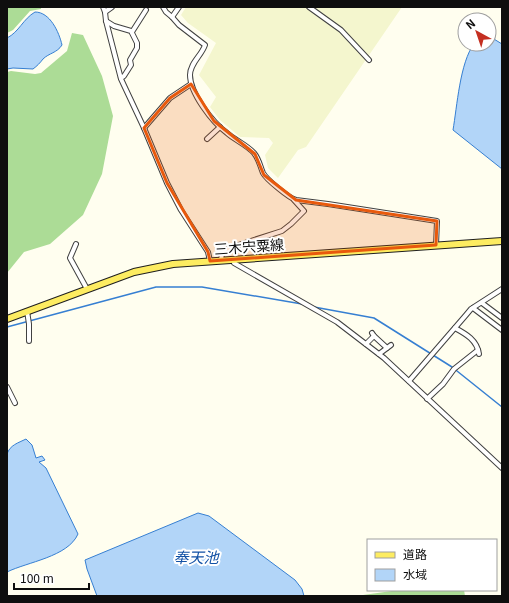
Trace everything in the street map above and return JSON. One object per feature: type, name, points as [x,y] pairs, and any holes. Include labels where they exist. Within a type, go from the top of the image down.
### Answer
[{"type":"main road","name":"三木宍粟線","points":[[7,319],[134,272],[173,264],[502,241]]},
{"type":"street","points":[[102,7],[105,12],[121,78],[167,183],[181,210],[208,252],[210,261]]},
{"type":"street","points":[[105,12],[112,7]]},
{"type":"street","points":[[163,7],[179,25],[205,45],[204,50],[190,69],[191,84],[202,105],[220,127],[255,154],[264,175],[294,200],[304,211],[282,231],[229,248],[222,254],[221,260]]},
{"type":"street","points":[[172,17],[178,7]]},
{"type":"street","points":[[309,7],[341,30],[369,60]]},
{"type":"street","points":[[132,32],[146,10]]},
{"type":"street","points":[[106,21],[114,26],[132,32],[137,43],[137,48],[130,60],[131,65],[121,78]]},
{"type":"street","points":[[144,128],[170,98],[191,84]]},
{"type":"street","points":[[208,139],[220,127]]},
{"type":"street","points":[[294,200],[437,221],[436,246]]},
{"type":"street","points":[[76,244],[70,258],[87,289]]},
{"type":"street","points":[[233,259],[234,263],[337,322],[379,354],[502,468]]},
{"type":"street","points":[[409,381],[473,308],[502,289]]},
{"type":"street","points":[[482,302],[502,318]]},
{"type":"street","points":[[473,308],[502,330]]},
{"type":"street","points":[[27,311],[29,342]]},
{"type":"street","points":[[427,399],[446,381],[454,369],[479,352],[478,345],[455,328]]},
{"type":"street","points":[[366,344],[373,335],[389,346],[379,354]]},
{"type":"street","points":[[7,387],[15,403]]},
{"type":"highlighted area","points":[[191,84],[214,121],[255,154],[264,175],[296,200],[437,221],[436,245],[210,261],[208,252],[167,183],[144,128],[170,98]]},
{"type":"green space","points":[[7,7],[41,7],[41,9],[30,11],[13,30],[7,33]]},
{"type":"green space","points":[[186,7],[402,7],[306,147],[298,150],[278,178],[268,168],[265,155],[273,143],[269,138],[240,137],[220,120],[210,107],[216,97],[199,75],[216,43],[188,23],[181,15]]},
{"type":"green space","points":[[72,33],[83,35],[102,76],[113,116],[102,174],[83,215],[50,244],[24,252],[7,273],[7,72],[41,73],[67,51]]},
{"type":"green space","points":[[392,591],[464,591],[465,596],[364,596],[363,595]]},
{"type":"water","points":[[35,12],[45,15],[49,19],[59,34],[62,45],[58,50],[45,57],[33,69],[7,69],[7,38]]},
{"type":"water","points":[[497,41],[502,44],[502,169],[453,130],[465,62],[469,52],[497,52]]},
{"type":"water","points":[[26,439],[32,445],[36,458],[42,456],[45,460],[39,462],[46,468],[78,534],[73,542],[66,548],[46,558],[7,572],[7,454],[12,446]]},
{"type":"water","name":"奉天池","points":[[198,513],[209,516],[295,580],[302,589],[304,596],[97,596],[85,560]]},
{"type":"waterway","points":[[7,327],[156,287],[202,287],[302,304]]},
{"type":"waterway","points":[[314,307],[374,318],[452,367],[502,407]]}]
